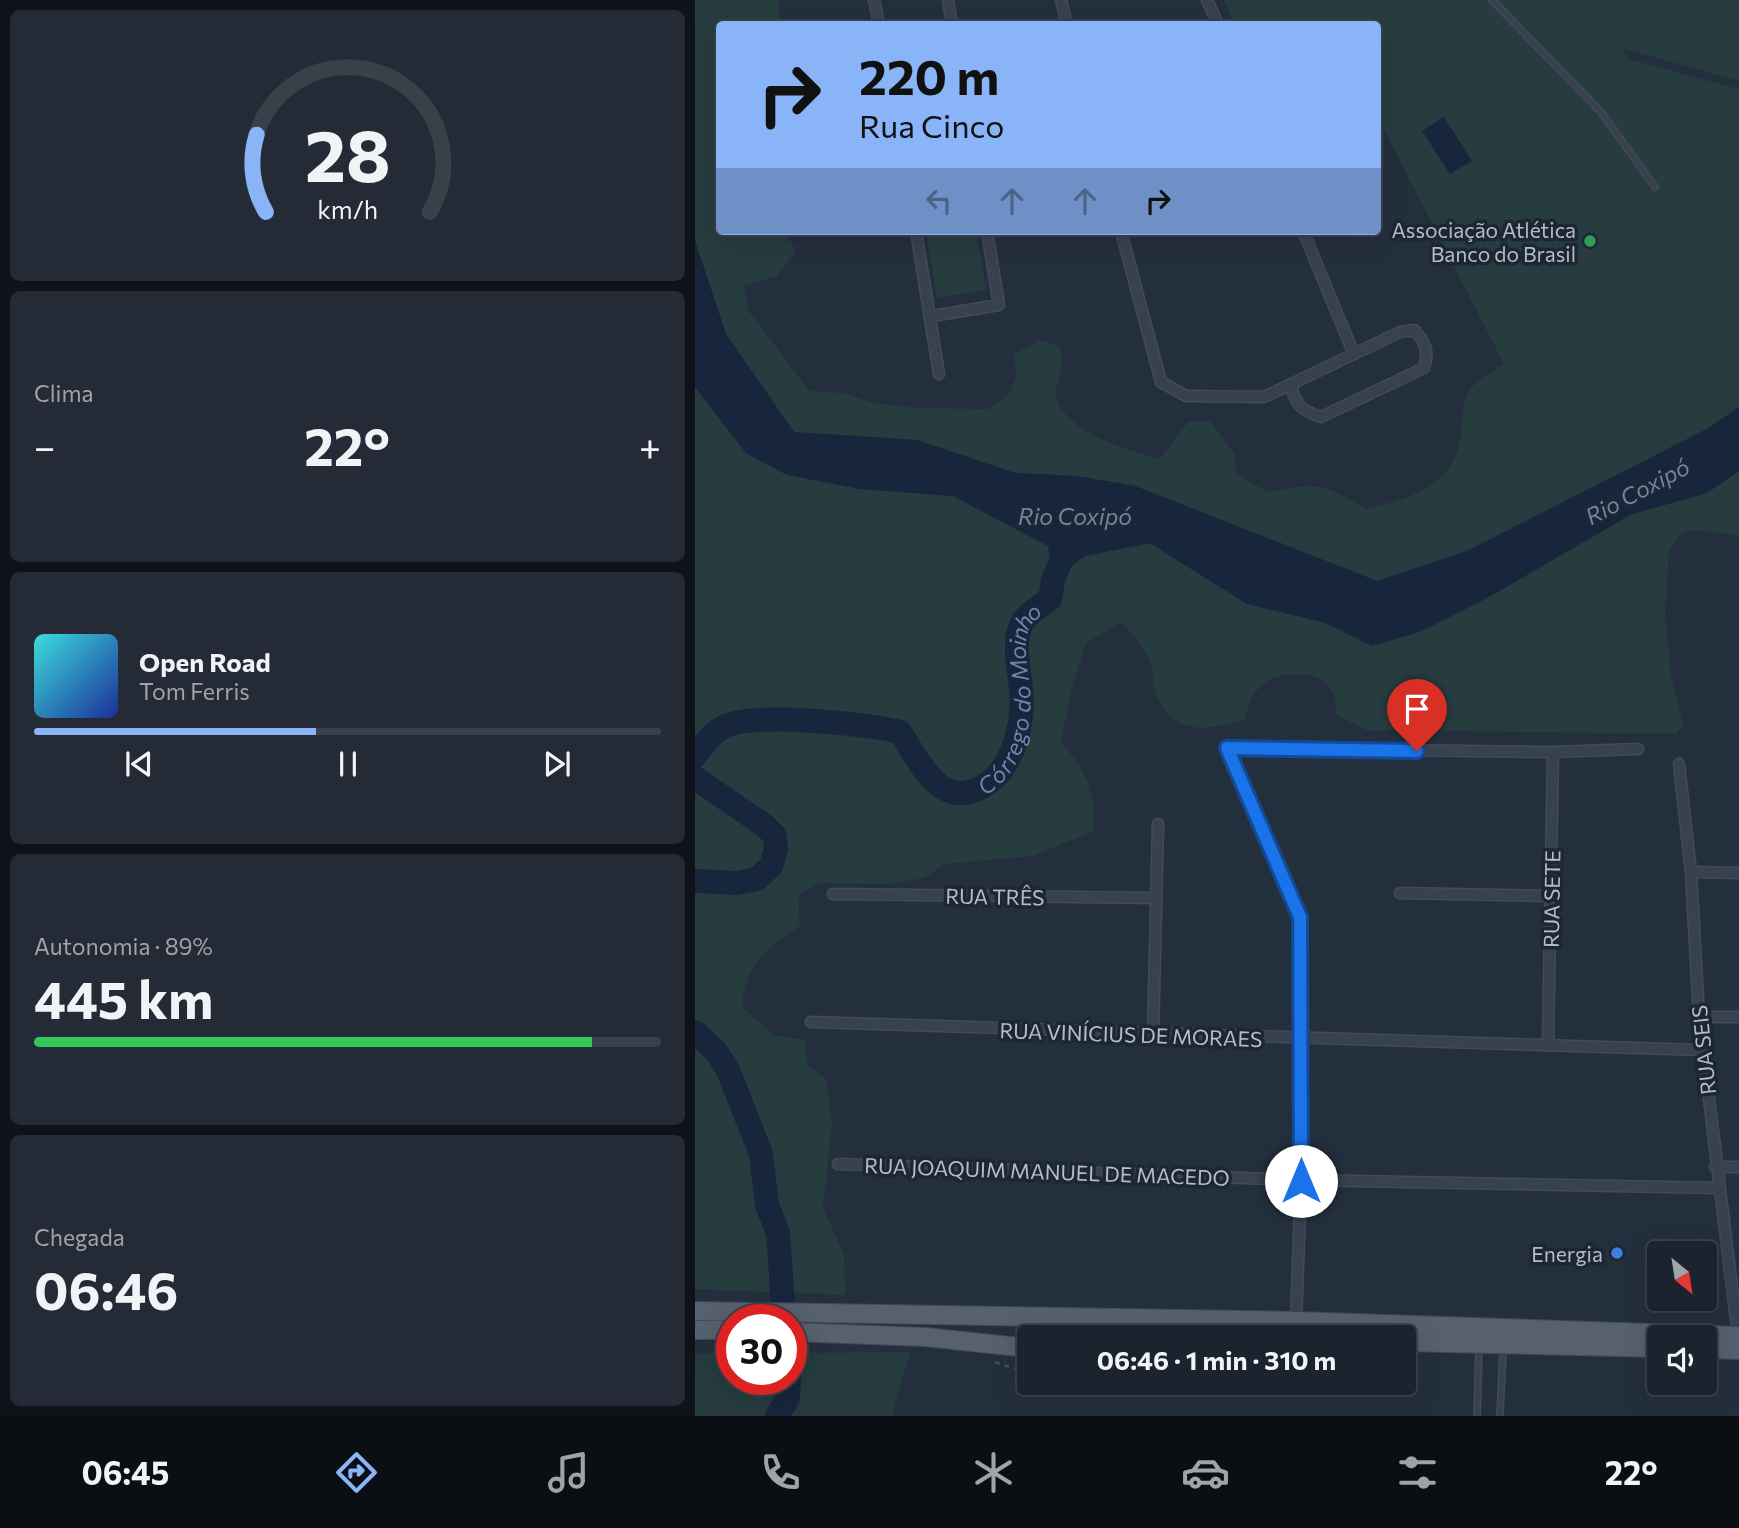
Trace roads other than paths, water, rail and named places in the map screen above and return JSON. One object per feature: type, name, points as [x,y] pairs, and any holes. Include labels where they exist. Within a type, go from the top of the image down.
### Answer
[{"type":"main road","points":[[695,1311],[716,1319]]},
{"type":"main road","points":[[807,1318],[855,1315],[1296,1321],[1647,1334]]},
{"type":"main road","points":[[695,1330],[716,1326]]},
{"type":"main road","points":[[807,1333],[925,1337],[1017,1347]]},
{"type":"main road","points":[[1717,1339],[1739,1341]]},
{"type":"main road","points":[[1717,1346],[1739,1341]]},
{"type":"main road","points":[[1416,1342],[1504,1342],[1647,1348]]},
{"type":"street","points":[[874,0],[878,21]]},
{"type":"street","points":[[948,0],[952,21]]},
{"type":"street","points":[[1061,0],[1066,21]]},
{"type":"street","points":[[1207,0],[1217,21]]},
{"type":"street","points":[[917,235],[932,316],[939,374]]},
{"type":"street","points":[[932,316],[999,305],[988,235]]},
{"type":"street","points":[[1122,235],[1161,382],[1186,396],[1264,397],[1291,384],[1400,332],[1414,330],[1424,341],[1428,354],[1424,368],[1321,417],[1300,407],[1293,399],[1291,384]]},
{"type":"street","points":[[1305,235],[1354,354]]},
{"type":"street","points":[[1296,1321],[1301,1181],[1300,917],[1227,748],[1553,752],[1638,749]]},
{"type":"street","name":"RUA SETE","points":[[1548,1046],[1553,752]]},
{"type":"street","name":"RUA SEIS","points":[[1679,764],[1691,872],[1702,1050],[1739,1341]]},
{"type":"street","points":[[1153,1035],[1158,824]]},
{"type":"street","points":[[1691,872],[1739,873]]},
{"type":"street","points":[[1400,893],[1552,896]]},
{"type":"street","name":"RUA TRÊS","points":[[833,894],[1156,898]]},
{"type":"street","points":[[1699,1017],[1739,1017]]},
{"type":"street","name":"RUA VINÍCIUS DE MORAES","points":[[811,1022],[1153,1035],[1702,1050]]},
{"type":"street","name":"RUA JOAQUIM MANUEL DE MACEDO","points":[[838,1164],[1301,1181],[1718,1188]]},
{"type":"street","points":[[1715,1167],[1739,1167]]},
{"type":"lane","points":[[1492,0],[1601,112],[1655,187]]},
{"type":"lane","points":[[1477,1416],[1479,1342]]},
{"type":"lane","points":[[1501,1416],[1504,1342]]},
{"type":"water","points":[[1444,117],[1472,161],[1450,174],[1422,131]]},
{"type":"water","name":"Rio Coxipó","points":[[695,241],[726,334],[794,432],[917,440],[1015,473],[1077,476],[1135,486],[1377,581],[1467,551],[1707,429],[1739,407],[1739,471],[1707,493],[1632,514],[1487,598],[1422,631],[1372,646],[1326,623],[1247,604],[1150,543],[1085,556],[1053,580],[1048,546],[953,496],[860,489],[787,475],[746,453],[695,387]]},
{"type":"waterway","name":"Córrego do Moinho","points":[[695,756],[717,732],[740,722],[784,720],[863,726],[900,732],[930,777],[940,786],[951,792],[964,793],[978,789],[991,781],[1001,770],[1015,743],[1021,712],[1017,652],[1019,630],[1027,616],[1050,599],[1053,580],[1065,551]]},
{"type":"waterway","name":"Córrego do Moinho","points":[[695,778],[764,825],[775,836],[776,849],[771,866],[757,879],[737,883],[695,881]]},
{"type":"waterway","name":"Córrego do Moinho","points":[[695,1032],[715,1050],[728,1070],[761,1154],[767,1205],[778,1233],[783,1304]]},
{"type":"waterway","name":"Córrego do Moinho","points":[[777,1416],[788,1395]]},
{"type":"place","name":"Associação Atlética Banco do Brasil","points":[[1590,241]]},
{"type":"place","name":"Energia","points":[[1617,1253]]}]
